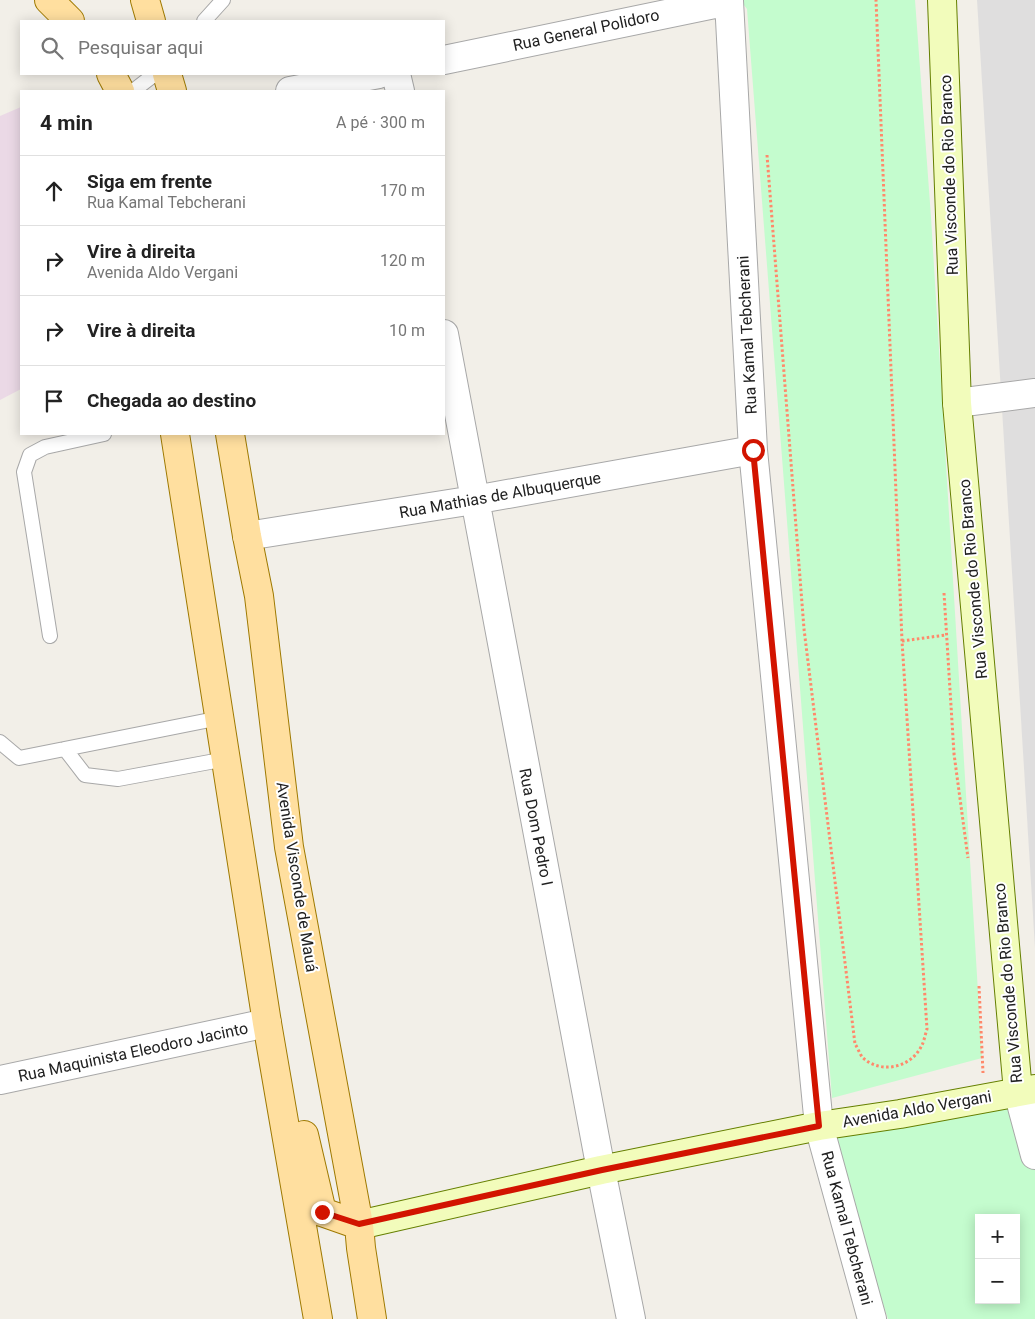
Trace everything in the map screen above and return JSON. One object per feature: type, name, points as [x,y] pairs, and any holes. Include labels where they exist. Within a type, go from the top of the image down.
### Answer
[{"type":"main road","points":[[49,0],[69,20]]},
{"type":"main road","points":[[144,0],[151,20]]},
{"type":"main road","name":"Rua Visconde do Rio Branco","points":[[942,0],[957,402],[1026,1091]]},
{"type":"main road","points":[[112,75],[119,90]]},
{"type":"main road","points":[[167,75],[172,90]]},
{"type":"main road","points":[[175,435],[267,1023],[318,1319]]},
{"type":"main road","name":"Avenida Visconde de Mauá","points":[[230,435],[258,596],[289,847],[359,1224],[360,1248],[372,1319]]},
{"type":"main road","points":[[267,1023],[281,1040],[290,1070],[322,1212],[359,1224]]},
{"type":"main road","name":"Avenida Aldo Vergani","points":[[359,1224],[602,1170],[819,1126],[900,1114],[1026,1091]]},
{"type":"street","name":"Rua General Polidoro","points":[[445,60],[729,0]]},
{"type":"street","name":"Rua Kamal Tebcherani","points":[[729,0],[753,450],[819,1126],[872,1319]]},
{"type":"street","points":[[295,90],[374,75]]},
{"type":"street","points":[[396,75],[400,90]]},
{"type":"street","name":"Rua Dom Pedro I","points":[[445,340],[631,1319]]},
{"type":"street","points":[[957,402],[1035,393]]},
{"type":"street","name":"Rua Mathias de Albuquerque","points":[[247,536],[474,500],[753,450]]},
{"type":"street","name":"Rua Maquinista Eleodoro Jacinto","points":[[0,1080],[267,1023]]},
{"type":"street","name":"Rua Visconde do Rio Branco","points":[[1026,1091],[1035,1155]]},
{"type":"lane","points":[[205,20],[223,0]]},
{"type":"lane","points":[[134,90],[154,75]]},
{"type":"lane","points":[[50,636],[24,472],[30,456],[45,447],[99,435]]},
{"type":"lane","points":[[0,742],[19,758],[220,718]]},
{"type":"lane","points":[[65,749],[84,775],[118,779],[226,759]]},
{"type":"path","points":[[766,147],[804,629],[855,1044],[863,1058],[882,1068],[895,1067],[910,1060],[921,1048],[927,1029],[902,641],[876,0]]},
{"type":"path","points":[[902,641],[946,635]]},
{"type":"shaded area","points":[[977,0],[1035,0],[1035,948]]},
{"type":"shaded area","points":[[20,107],[20,390],[0,400],[0,116]]},
{"type":"green space","points":[[740,0],[915,0],[931,217],[982,1058],[832,1098],[747,9]]},
{"type":"green space","points":[[1013,1100],[1035,1166],[1035,1319],[888,1319],[828,1136]]},
{"type":"route","points":[[322,1212],[359,1224],[602,1170],[819,1126],[753,450]]}]
